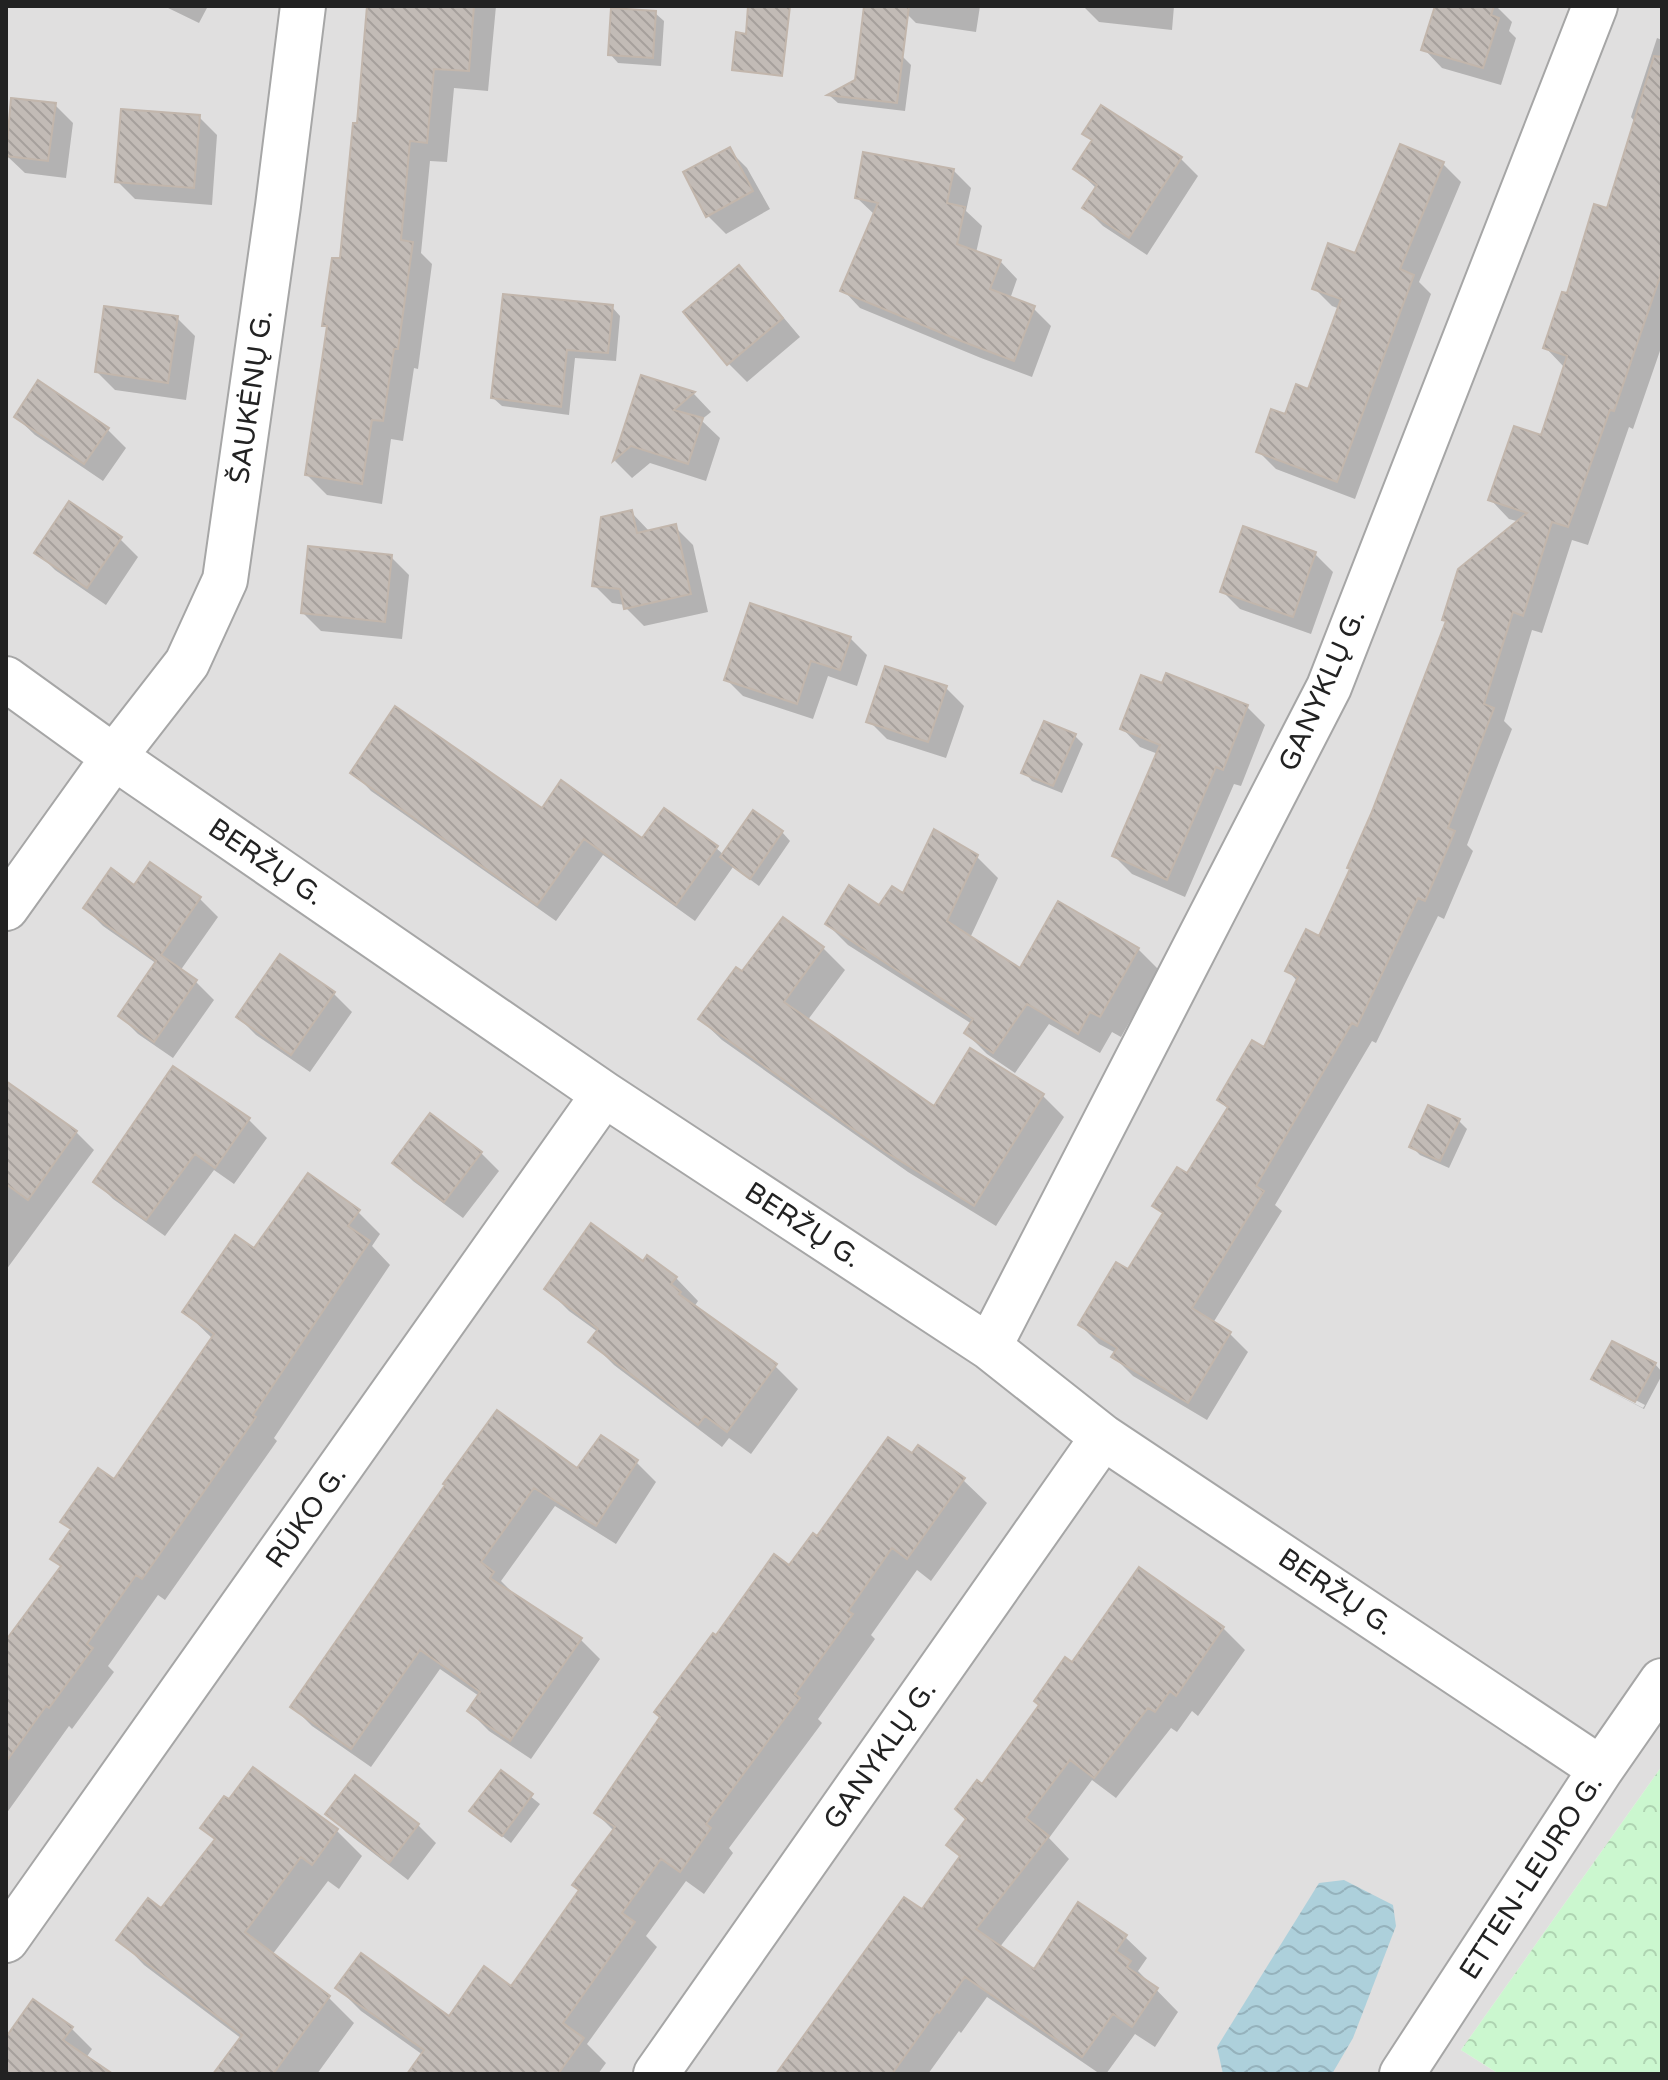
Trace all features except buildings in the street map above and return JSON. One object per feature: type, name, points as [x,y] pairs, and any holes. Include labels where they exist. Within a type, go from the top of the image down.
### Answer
[{"type":"street","name":"ŠAUKĖNŲ G.","points":[[6,908],[114,757],[187,663],[225,580],[303,6]]},
{"type":"street","name":"GANYKLŲ G.","points":[[989,1347],[1329,687],[1595,6]]},
{"type":"street","name":"BERŽŲ G.","points":[[6,679],[114,757],[604,1094],[989,1347],[1103,1437],[1601,1769]]},
{"type":"street","name":"RŪKO G.","points":[[6,1940],[604,1094]]},
{"type":"street","name":"GANYKLŲ G.","points":[[656,2074],[1103,1437]]},
{"type":"street","name":"ETTEN-LEURO G.","points":[[1402,2074],[1662,1681]]},
{"type":"shaded area","points":[[6,6],[1662,6],[1662,1766],[1461,2050],[1499,2074],[6,2074]]},
{"type":"green space","points":[[1662,1766],[1662,2074],[1499,2074],[1461,2050]]},
{"type":"water","points":[[1344,1880],[1393,1905],[1396,1926],[1353,2038],[1332,2074],[1223,2074],[1217,2047],[1319,1883]]}]
